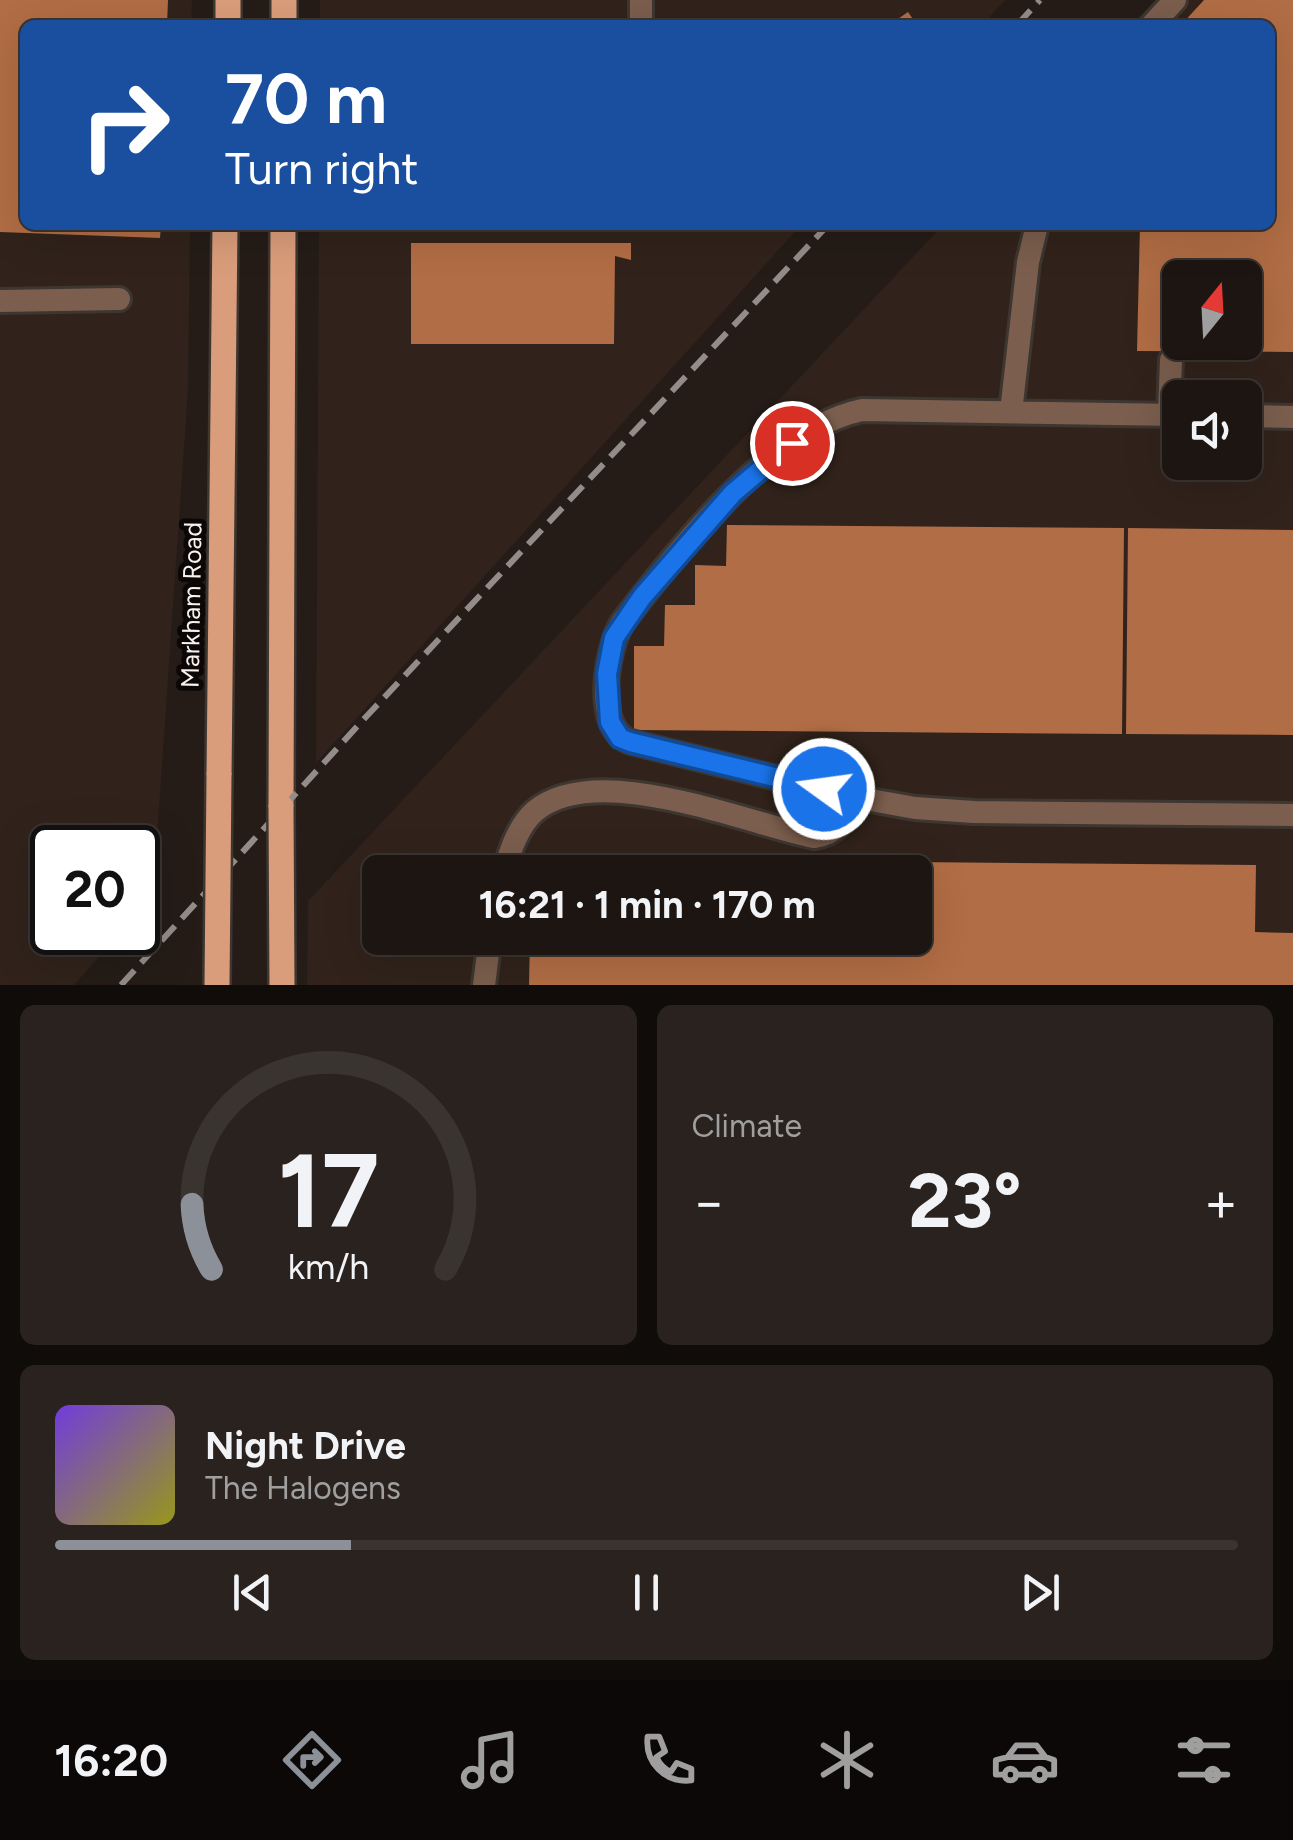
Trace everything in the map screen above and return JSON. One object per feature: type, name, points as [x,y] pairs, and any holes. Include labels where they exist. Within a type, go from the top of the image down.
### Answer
[{"type":"main road","name":"Markham Road","points":[[216,985],[226,230]]},
{"type":"main road","points":[[282,985],[283,230]]},
{"type":"lane","points":[[1157,20],[1175,0]]},
{"type":"lane","points":[[1011,412],[1028,262],[1037,230]]},
{"type":"lane","points":[[0,301],[119,299]]},
{"type":"lane","points":[[1170,360],[1171,380]]},
{"type":"lane","points":[[1162,415],[862,410],[836,415],[808,430],[733,493],[642,597],[614,638],[607,674],[610,722],[620,738],[854,797],[914,808],[974,812],[1293,814]]},
{"type":"lane","points":[[1262,417],[1293,418]]},
{"type":"lane","points":[[511,855],[533,812],[556,798],[587,790],[656,797],[814,838],[836,830],[854,797]]},
{"type":"lane","points":[[484,985],[488,955]]},
{"type":"shaded area","points":[[0,0],[192,0],[191,20],[20,20],[20,230],[190,230],[188,389],[158,825],[30,825],[30,955],[101,955],[74,985],[0,985]]},
{"type":"shaded area","points":[[320,0],[1005,0],[987,20],[320,20]]},
{"type":"shaded area","points":[[1155,0],[1293,0],[1293,985],[307,985],[308,901],[938,230],[1275,230],[1275,20],[1136,20]]},
{"type":"shaded area","points":[[319,230],[796,230],[316,763]]},
{"type":"building","points":[[0,0],[168,0],[167,20],[20,20],[20,230],[161,230],[160,238],[0,232]]},
{"type":"building","points":[[1204,0],[1293,0],[1293,352],[1262,352],[1262,260],[1162,260],[1162,351],[1137,351],[1140,230],[1275,230],[1275,20],[1186,20]]},
{"type":"building","points":[[908,12],[914,20],[896,20]]},
{"type":"building","points":[[411,243],[631,243],[631,260],[615,256],[614,344],[411,344]]},
{"type":"building","points":[[727,525],[1124,528],[1122,734],[634,730],[634,646],[664,646],[665,605],[695,605],[695,565],[726,566]]},
{"type":"building","points":[[1128,528],[1293,530],[1293,735],[1126,734]]},
{"type":"building","points":[[932,862],[1256,865],[1255,932],[1293,933],[1293,985],[529,985],[530,955],[932,955]]},
{"type":"railway","points":[[1022,20],[1040,0]]},
{"type":"railway","points":[[121,985],[364,719],[823,230]]},
{"type":"route","points":[[792,443],[733,493],[622,623],[609,654],[610,722],[620,738],[630,742],[824,789]]}]
